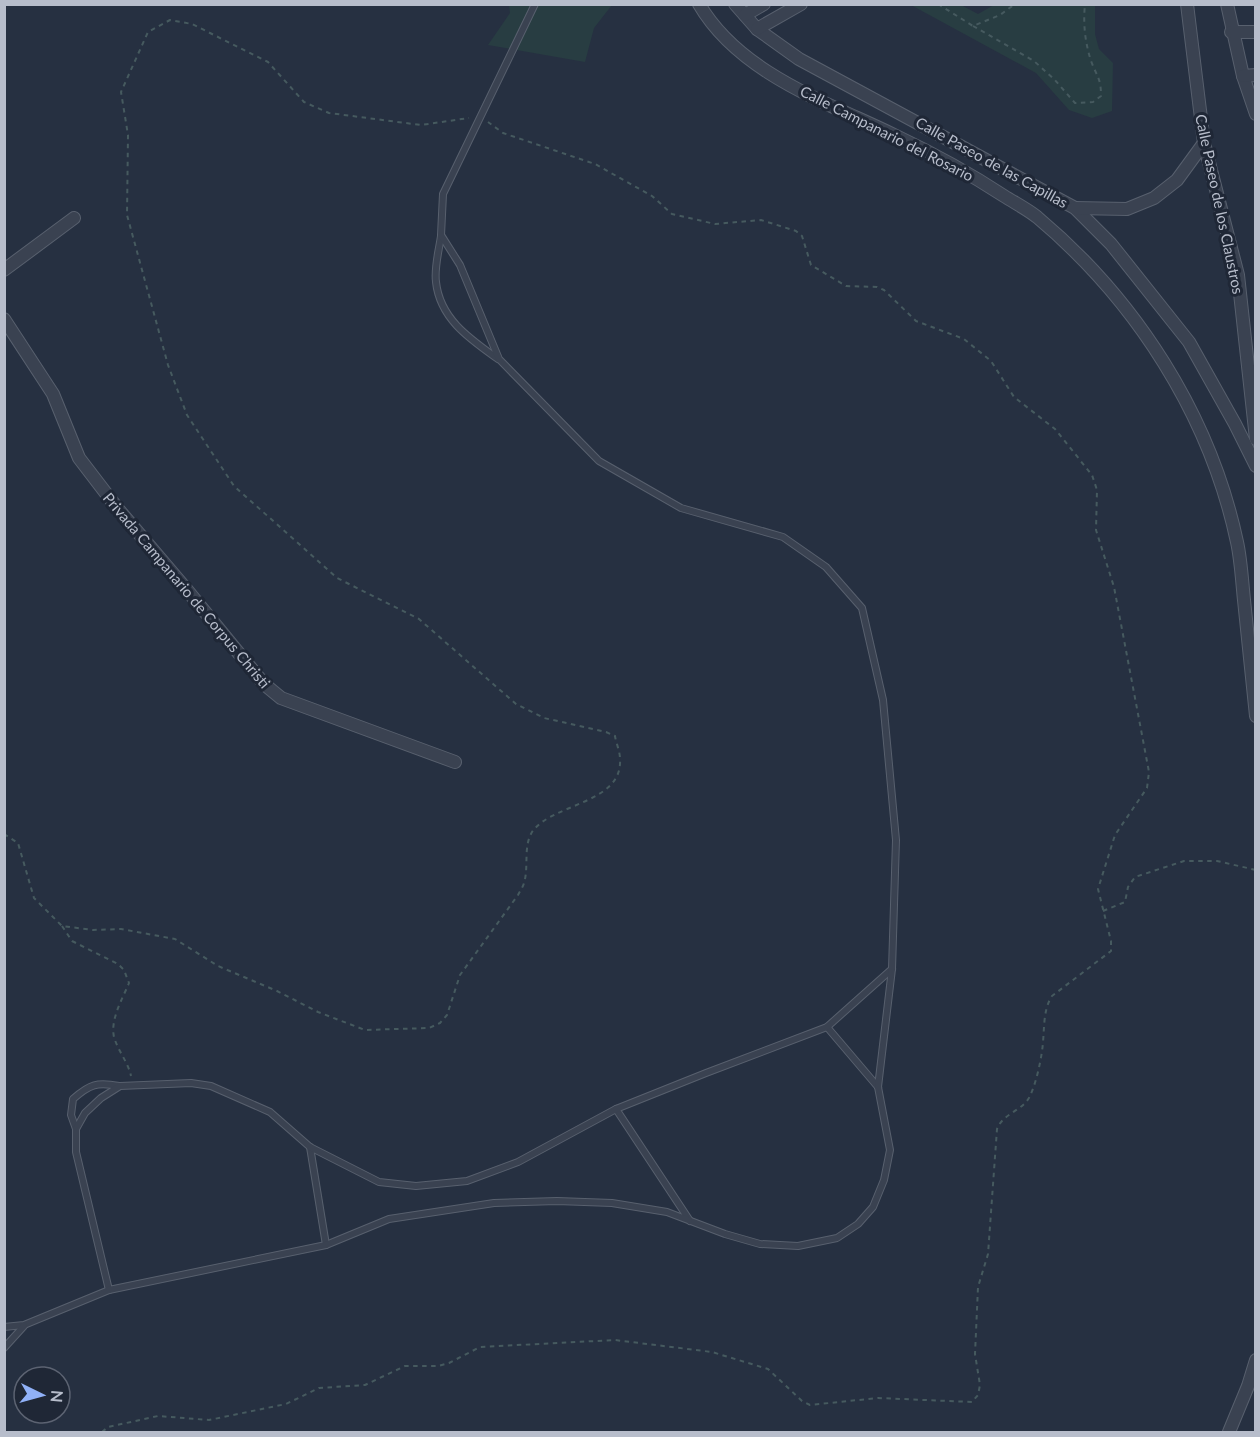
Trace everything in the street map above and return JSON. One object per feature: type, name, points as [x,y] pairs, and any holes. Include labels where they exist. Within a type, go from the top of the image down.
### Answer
[{"type":"street","name":"Calle Campanario del Rosario","points":[[699,4],[729,41],[776,78],[922,148],[985,183],[1035,216],[1084,262],[1124,308],[1163,359],[1195,416],[1221,478],[1238,544],[1256,716]]},
{"type":"street","name":"Calle Paseo de las Capillas","points":[[735,4],[757,29],[799,59],[1075,208],[1111,244],[1189,342],[1256,466]]},
{"type":"street","points":[[745,15],[764,4]]},
{"type":"street","points":[[757,29],[801,4]]},
{"type":"street","name":"Calle Paseo de los Claustros","points":[[1187,4],[1204,143],[1238,275],[1256,439]]},
{"type":"street","points":[[1227,4],[1232,32],[1249,75],[1256,114]]},
{"type":"street","points":[[1232,32],[1256,32]]},
{"type":"street","points":[[1075,208],[1127,209],[1154,198],[1177,180],[1204,143]]},
{"type":"street","points":[[4,270],[74,218]]},
{"type":"street","name":"Privada Campanario de Corpus Christi","points":[[4,319],[53,394],[79,458],[118,509],[264,684],[281,698],[455,762]]},
{"type":"street","points":[[1229,1432],[1256,1360]]},
{"type":"lane","points":[[4,1327],[24,1325],[109,1290],[326,1245],[389,1219],[494,1203],[557,1201],[612,1203],[667,1212],[760,1244],[798,1246],[837,1238],[858,1224],[873,1207],[884,1180],[890,1150],[878,1087],[892,969],[896,840],[883,700],[862,608],[826,567],[783,537],[681,508],[598,461],[499,359],[472,340],[446,314],[436,282],[443,194],[535,4]]},
{"type":"lane","points":[[441,236],[460,265],[499,359]]},
{"type":"lane","points":[[109,1290],[76,1152],[76,1129],[71,1115],[73,1100],[87,1087],[104,1083],[120,1086],[191,1083],[211,1086],[270,1112],[310,1147],[379,1182],[416,1186],[467,1181],[518,1162],[616,1109],[827,1027],[892,969]]},
{"type":"lane","points":[[827,1027],[878,1087]]},
{"type":"lane","points":[[76,1129],[85,1113],[101,1098],[120,1086]]},
{"type":"lane","points":[[616,1109],[690,1221]]},
{"type":"lane","points":[[310,1147],[326,1245]]},
{"type":"lane","points":[[4,1348],[24,1325]]},
{"type":"path","points":[[938,4],[1034,62],[1054,79],[1075,103],[1093,102],[1101,96],[1101,80],[1092,61],[1083,27],[1085,4]]},
{"type":"path","points":[[973,26],[1000,15],[1016,4]]},
{"type":"path","points":[[62,926],[93,930],[121,929],[175,939],[218,966],[277,991],[318,1012],[365,1030],[429,1028],[440,1023],[447,1015],[460,975],[525,882],[531,833],[544,820],[604,792],[617,775],[620,760],[615,736],[544,718],[516,704],[419,619],[337,578],[234,486],[187,416],[168,365],[128,215],[128,135],[121,92],[148,32],[170,20],[192,24],[268,62],[304,102],[328,113],[421,125],[480,116],[503,133],[595,164],[652,196],[672,214],[715,224],[761,220],[796,231],[802,236],[810,265],[846,286],[877,287],[884,290],[916,321],[964,339],[991,361],[1014,397],[1054,429],[1092,475],[1097,490],[1096,530],[1114,587],[1149,772],[1147,788],[1115,835],[1098,889],[1111,941],[1111,951],[1052,996],[1047,1004],[1042,1052],[1030,1096],[1025,1103],[1004,1118],[998,1129],[988,1254],[978,1287],[975,1354],[980,1386],[978,1395],[972,1402],[878,1398],[810,1405],[802,1401],[768,1369],[712,1352],[615,1340],[480,1347],[449,1363],[438,1366],[405,1366],[365,1385],[319,1388],[286,1404],[209,1420],[158,1416],[108,1427],[102,1432]]},
{"type":"path","points":[[4,834],[18,843],[34,898],[62,926],[72,941],[118,964],[124,970],[129,982],[114,1020],[114,1036],[127,1062],[134,1086]]},
{"type":"path","points":[[1103,911],[1125,902],[1128,887],[1135,877],[1184,861],[1217,861],[1256,870]]},
{"type":"green space","points":[[509,5],[612,5],[594,28],[585,62],[488,45],[510,13]]},
{"type":"green space","points":[[911,5],[961,5],[978,14],[994,5],[1095,5],[1095,34],[1099,49],[1113,63],[1112,111],[1092,118],[1069,110],[1036,73]]}]
